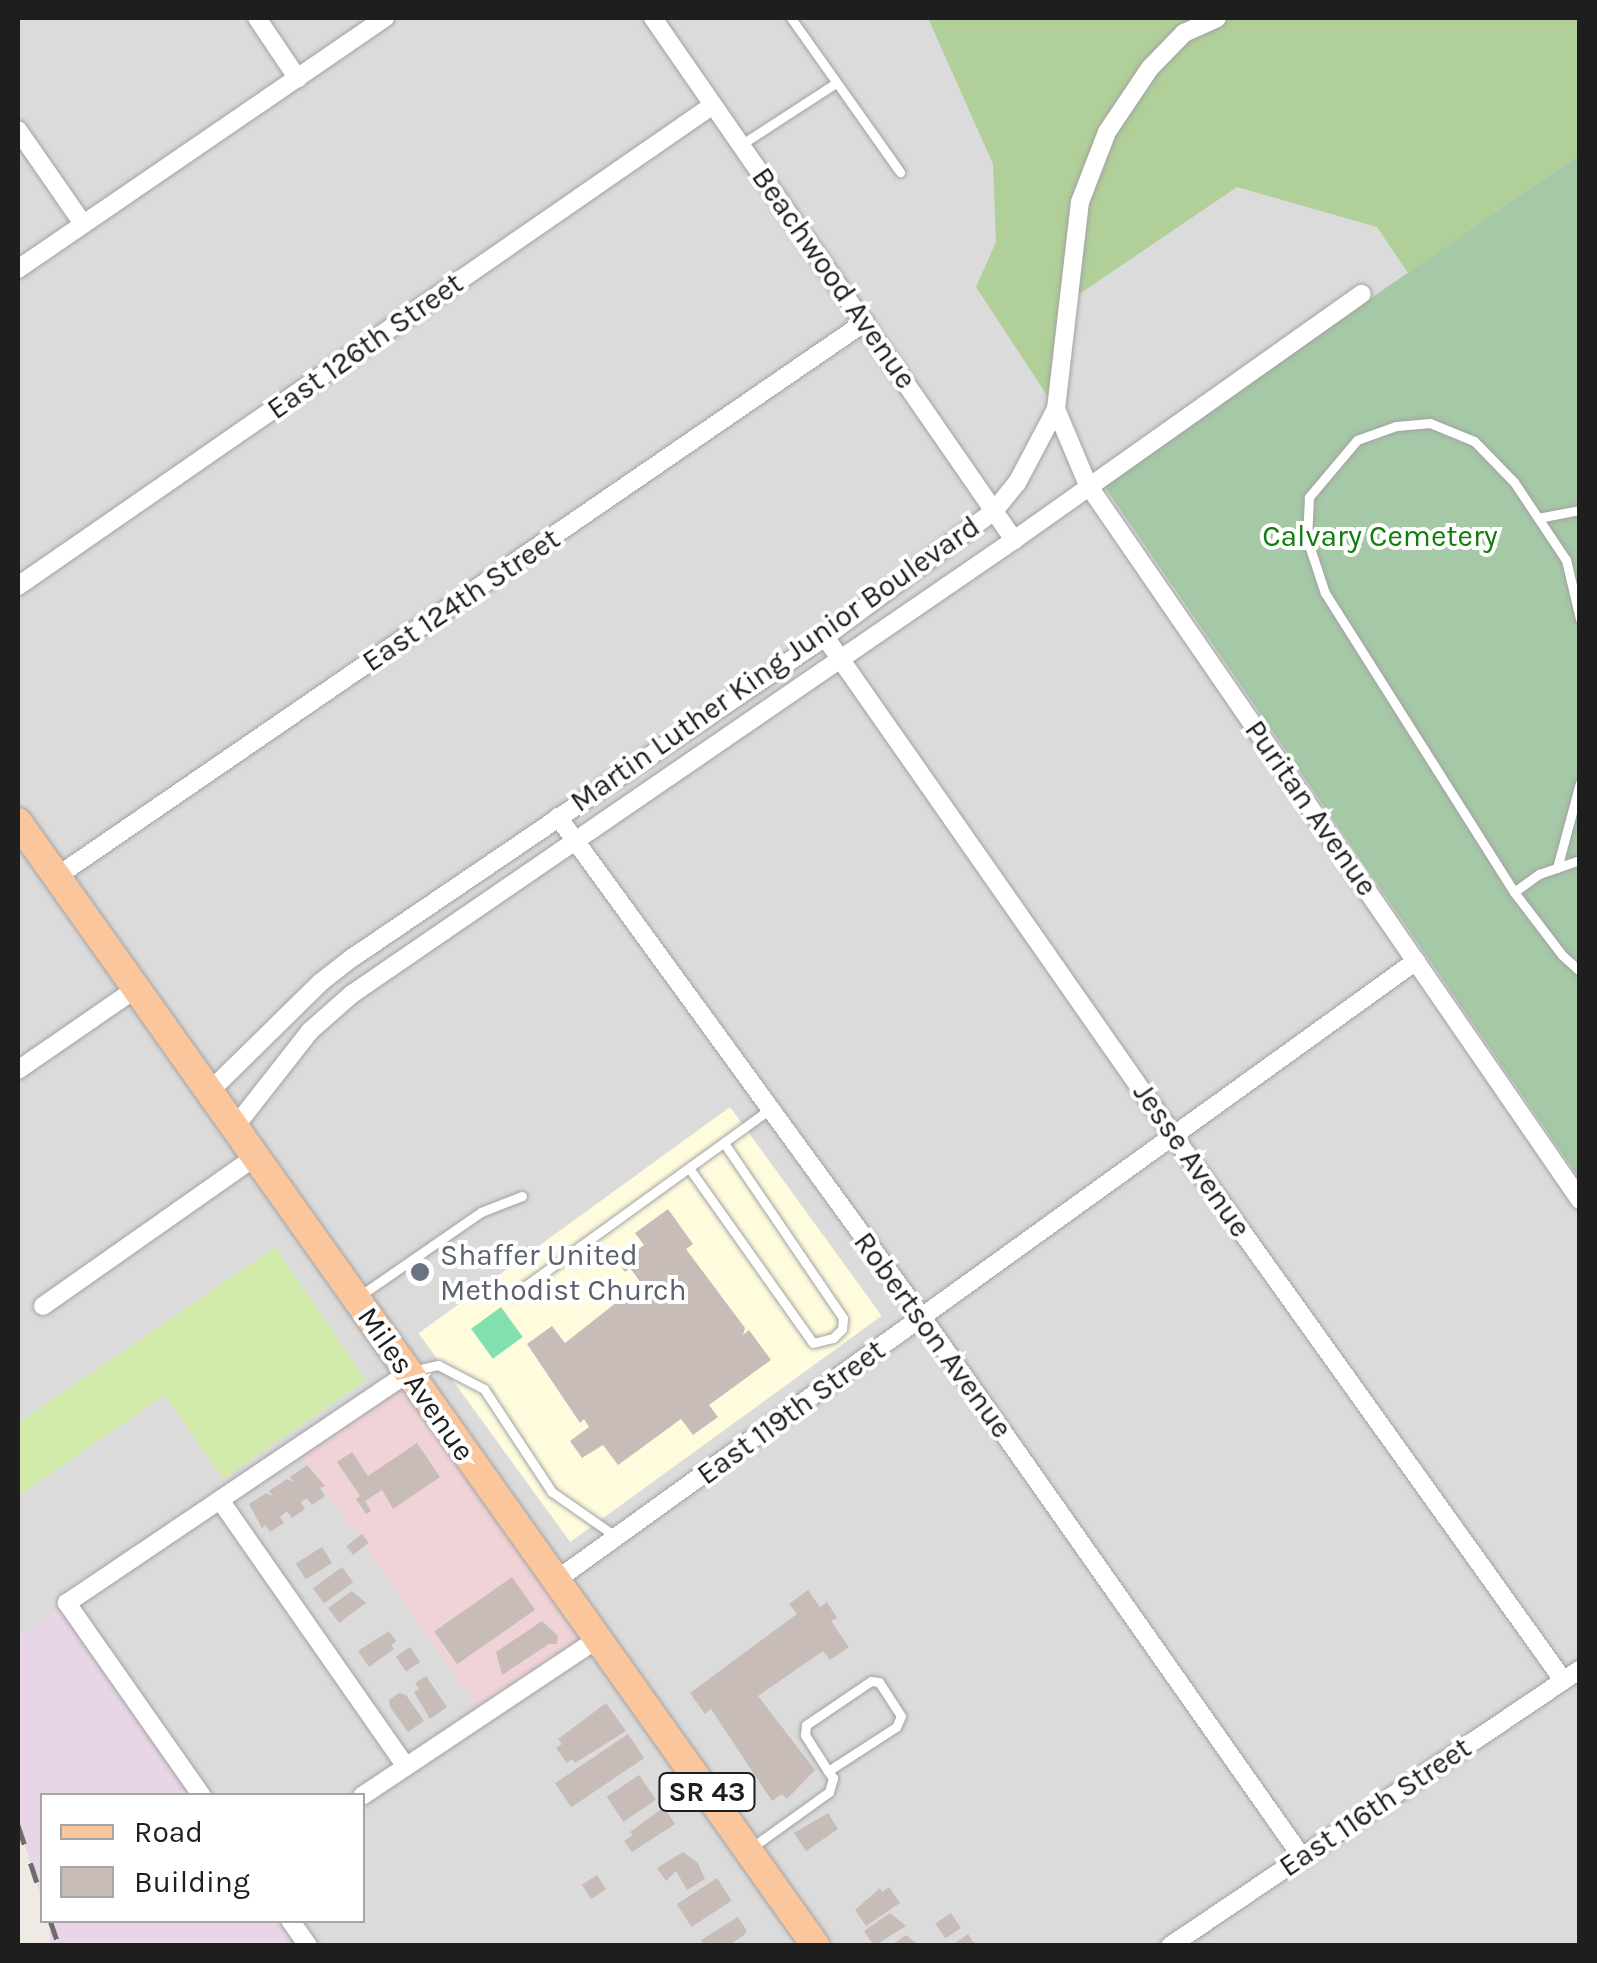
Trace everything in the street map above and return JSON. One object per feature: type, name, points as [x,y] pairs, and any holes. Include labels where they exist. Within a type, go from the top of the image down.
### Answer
[{"type":"main road","name":"Miles Avenue","points":[[18,822],[816,1946]]},
{"type":"street","points":[[257,18],[298,78]]},
{"type":"street","points":[[18,269],[385,18]]},
{"type":"street","name":"Beachwood Avenue","points":[[652,18],[1014,540]]},
{"type":"street","name":"Martin Luther King Junior Boulevard","points":[[208,1093],[321,982],[825,637],[994,511],[1023,474],[1056,409],[1080,202],[1107,132],[1150,68],[1184,33],[1217,18]]},
{"type":"street","name":"East 126th Street","points":[[18,586],[713,105]]},
{"type":"street","points":[[18,130],[83,224]]},
{"type":"street","name":"Martin Luther King Junior Boulevard","points":[[234,1128],[310,1031],[352,994],[1014,540],[1362,294]]},
{"type":"street","name":"East 124th Street","points":[[56,877],[865,322]]},
{"type":"street","name":"Puritan Avenue","points":[[1056,409],[1088,485],[1580,1200]]},
{"type":"street","name":"Jesse Avenue","points":[[825,637],[1175,1138],[1563,1680]]},
{"type":"street","name":"Robertson Avenue","points":[[558,817],[922,1317],[1302,1857]]},
{"type":"street","name":"East 119th Street","points":[[555,1581],[1416,962]]},
{"type":"street","points":[[18,1070],[134,990]]},
{"type":"street","points":[[43,1306],[255,1157]]},
{"type":"street","points":[[200,1793],[67,1602],[408,1373]]},
{"type":"street","points":[[220,1500],[406,1767]]},
{"type":"street","points":[[365,1794],[597,1638]]},
{"type":"street","name":"East 116th Street","points":[[1170,1946],[1580,1669]]},
{"type":"street","points":[[292,1923],[308,1946]]},
{"type":"lane","points":[[791,18],[900,172]]},
{"type":"lane","points":[[742,144],[836,82]]},
{"type":"lane","points":[[1580,577],[1514,482],[1474,440],[1430,423],[1396,426],[1357,440],[1309,497],[1307,539],[1325,593],[1514,892],[1562,955],[1580,971]]},
{"type":"lane","points":[[1538,518],[1580,510]]},
{"type":"lane","points":[[1566,560],[1580,619]]},
{"type":"lane","points":[[1557,868],[1580,783]]},
{"type":"lane","points":[[1514,892],[1580,860]]},
{"type":"lane","points":[[513,1295],[770,1110]]},
{"type":"lane","points":[[689,1168],[813,1343],[833,1338],[842,1328],[843,1318],[724,1143]]},
{"type":"lane","points":[[356,1298],[481,1212],[522,1196]]},
{"type":"lane","points":[[408,1373],[438,1366],[484,1389],[552,1492],[618,1537]]},
{"type":"lane","points":[[749,1850],[830,1792],[833,1778],[828,1771],[805,1735],[806,1725],[871,1681],[880,1682],[901,1716],[896,1727],[828,1771]]},
{"type":"shaded area","points":[[18,18],[1579,18],[1579,155],[1103,483],[1579,1178],[1579,1945],[292,1945],[276,1923],[365,1923],[365,1793],[178,1793],[18,1696]]},
{"type":"shaded area","points":[[730,1107],[882,1316],[570,1542],[419,1333]]},
{"type":"shaded area","points":[[408,1373],[595,1640],[484,1717],[297,1450]]},
{"type":"shaded area","points":[[67,1603],[201,1793],[40,1793],[40,1892],[18,1825],[18,1635]]},
{"type":"shaded area","points":[[50,1923],[290,1923],[290,1946],[50,1946]]},
{"type":"green space","points":[[928,18],[1579,18],[1579,155],[1408,273],[1377,227],[1237,187],[1069,301],[1056,409],[976,287],[996,242],[993,164]]},
{"type":"green space","name":"Calvary Cemetery","points":[[1579,155],[1579,1178],[1102,483]]},
{"type":"green space","points":[[275,1247],[366,1380],[223,1479],[165,1395],[18,1496],[18,1423]]},
{"type":"green space","points":[[501,1307],[523,1337],[493,1359],[471,1329]]},
{"type":"building","points":[[668,1209],[693,1244],[686,1249],[745,1328],[743,1335],[749,1330],[771,1360],[709,1405],[718,1417],[693,1435],[681,1419],[618,1465],[603,1445],[582,1458],[570,1441],[589,1427],[584,1419],[580,1423],[527,1344],[552,1326],[565,1343],[641,1283],[630,1268],[625,1272],[619,1263],[644,1245],[635,1233]]},
{"type":"building","points":[[417,1443],[440,1477],[393,1509],[382,1490],[365,1501],[371,1511],[366,1514],[356,1499],[360,1496],[337,1462],[352,1452],[368,1476]]},
{"type":"building","points":[[307,1465],[325,1486],[320,1488],[325,1496],[312,1505],[307,1498],[301,1502],[305,1509],[292,1518],[287,1511],[280,1517],[284,1523],[270,1532],[266,1525],[262,1528],[249,1504],[266,1493],[273,1496],[269,1491],[287,1479],[293,1482],[290,1477]]},
{"type":"building","points":[[362,1534],[369,1543],[353,1555],[346,1546]]},
{"type":"building","points":[[322,1547],[332,1563],[306,1580],[296,1563]]},
{"type":"building","points":[[342,1567],[353,1582],[324,1604],[313,1588]]},
{"type":"building","points":[[512,1577],[535,1610],[457,1664],[434,1631]]},
{"type":"building","points":[[808,1590],[820,1607],[827,1602],[837,1618],[831,1621],[849,1647],[830,1660],[823,1651],[758,1696],[815,1770],[787,1799],[782,1794],[772,1801],[711,1709],[705,1714],[690,1693],[797,1614],[789,1604]]},
{"type":"building","points":[[352,1591],[366,1603],[339,1623],[328,1608]]},
{"type":"building","points":[[542,1621],[558,1636],[557,1644],[549,1644],[502,1675],[496,1652]]},
{"type":"building","points":[[389,1631],[396,1641],[391,1645],[394,1649],[369,1667],[358,1651]]},
{"type":"building","points":[[410,1647],[420,1662],[406,1671],[396,1657]]},
{"type":"building","points":[[426,1676],[447,1707],[430,1719],[414,1692],[419,1689],[415,1683]]},
{"type":"building","points":[[399,1693],[406,1695],[424,1721],[408,1732],[390,1707],[389,1700]]},
{"type":"building","points":[[606,1703],[626,1731],[575,1763],[572,1759],[567,1763],[556,1748],[562,1744],[558,1739]]},
{"type":"building","points":[[628,1734],[644,1758],[571,1807],[555,1783]]},
{"type":"building","points":[[639,1775],[656,1800],[623,1822],[607,1797]]},
{"type":"building","points":[[664,1807],[675,1824],[632,1852],[624,1841],[633,1835],[630,1832]]},
{"type":"building","points":[[828,1813],[838,1829],[806,1851],[794,1833]]},
{"type":"building","points":[[683,1852],[698,1863],[705,1879],[687,1890],[676,1871],[666,1881],[657,1868]]},
{"type":"building","points":[[597,1875],[606,1889],[591,1899],[582,1885]]},
{"type":"building","points":[[717,1878],[732,1901],[691,1927],[677,1904]]},
{"type":"building","points":[[889,1887],[900,1903],[866,1926],[855,1910],[880,1888],[882,1892]]},
{"type":"building","points":[[890,1913],[906,1926],[874,1946],[864,1931]]},
{"type":"building","points":[[951,1913],[961,1928],[945,1939],[935,1924]]},
{"type":"building","points":[[738,1917],[747,1931],[744,1935],[728,1946],[704,1946],[701,1940]]},
{"type":"building","points":[[968,1934],[976,1946],[951,1946]]},
{"type":"building","points":[[906,1935],[920,1946],[891,1946]]},
{"type":"railway","points":[[18,1825],[40,1892]]},
{"type":"railway","points":[[51,1923],[59,1946]]},
{"type":"place","name":"Shaffer United Methodist Church","points":[[420,1272]]}]
